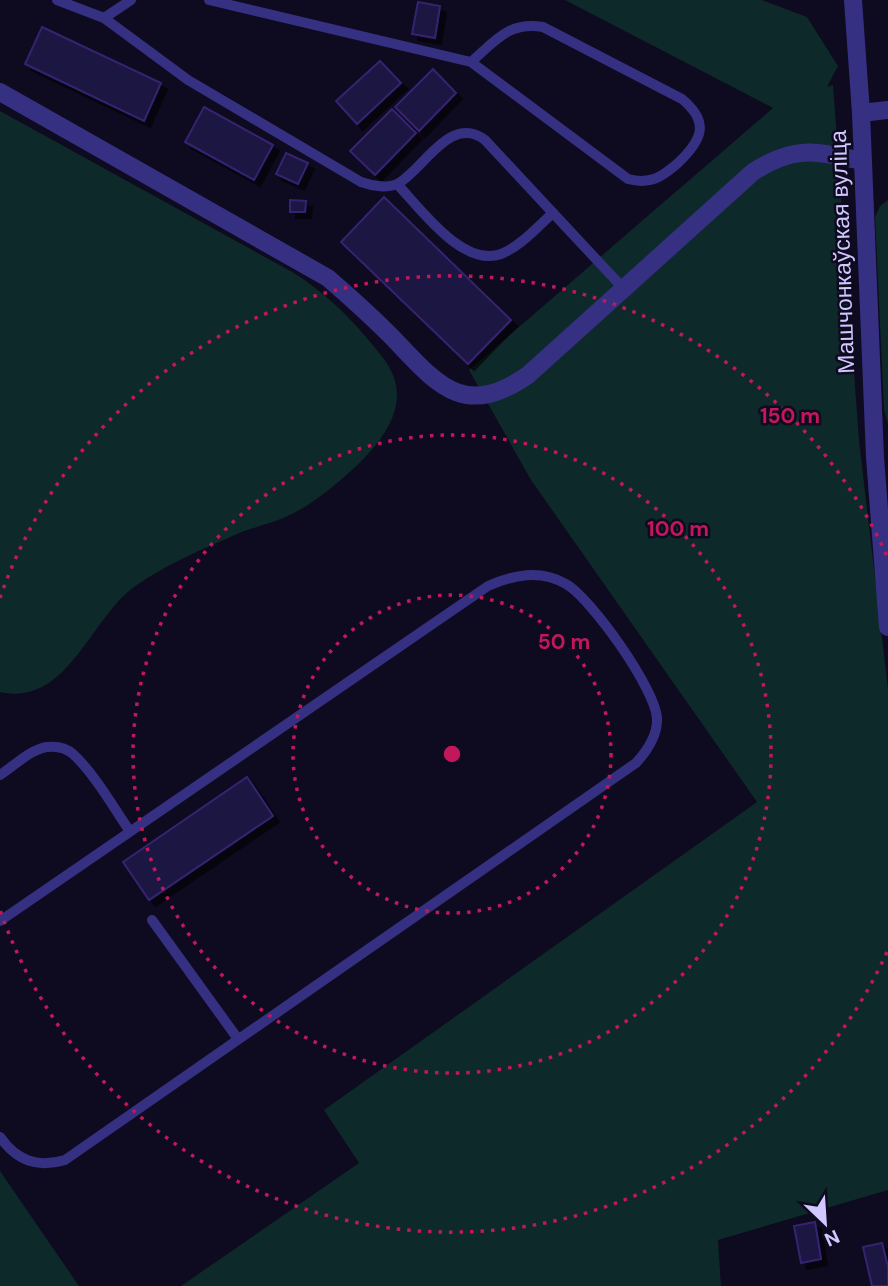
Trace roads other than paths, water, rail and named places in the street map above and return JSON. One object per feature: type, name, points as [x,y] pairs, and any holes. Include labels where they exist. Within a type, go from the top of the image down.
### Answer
[{"type":"street","name":"Машчонкаўская вуліца","points":[[853,0],[881,457],[888,627]]},
{"type":"street","points":[[0,92],[328,278],[364,309],[442,386],[459,394],[478,396],[513,386],[528,375],[753,172],[769,162],[786,154],[806,152],[862,161]]},
{"type":"street","points":[[861,113],[888,110]]},
{"type":"lane","points":[[58,0],[104,18],[199,87],[352,178],[369,185],[397,184],[445,142],[462,133],[471,132],[485,140],[623,288]]},
{"type":"lane","points":[[104,18],[131,0]]},
{"type":"lane","points":[[209,0],[471,62],[628,179],[646,182],[663,176],[698,142],[700,129],[696,117],[682,99],[543,27],[531,25],[509,30],[471,62]]},
{"type":"lane","points":[[397,184],[446,235],[466,251],[478,256],[489,257],[509,250],[553,213]]},
{"type":"lane","points":[[0,921],[488,586],[508,577],[548,577],[565,583],[580,594],[594,609],[648,688],[655,704],[658,721],[654,737],[636,763],[65,1160],[49,1164],[18,1158],[0,1137]]},
{"type":"lane","points":[[0,775],[36,750],[60,747],[72,752],[129,830]]},
{"type":"lane","points":[[152,920],[238,1040]]}]
